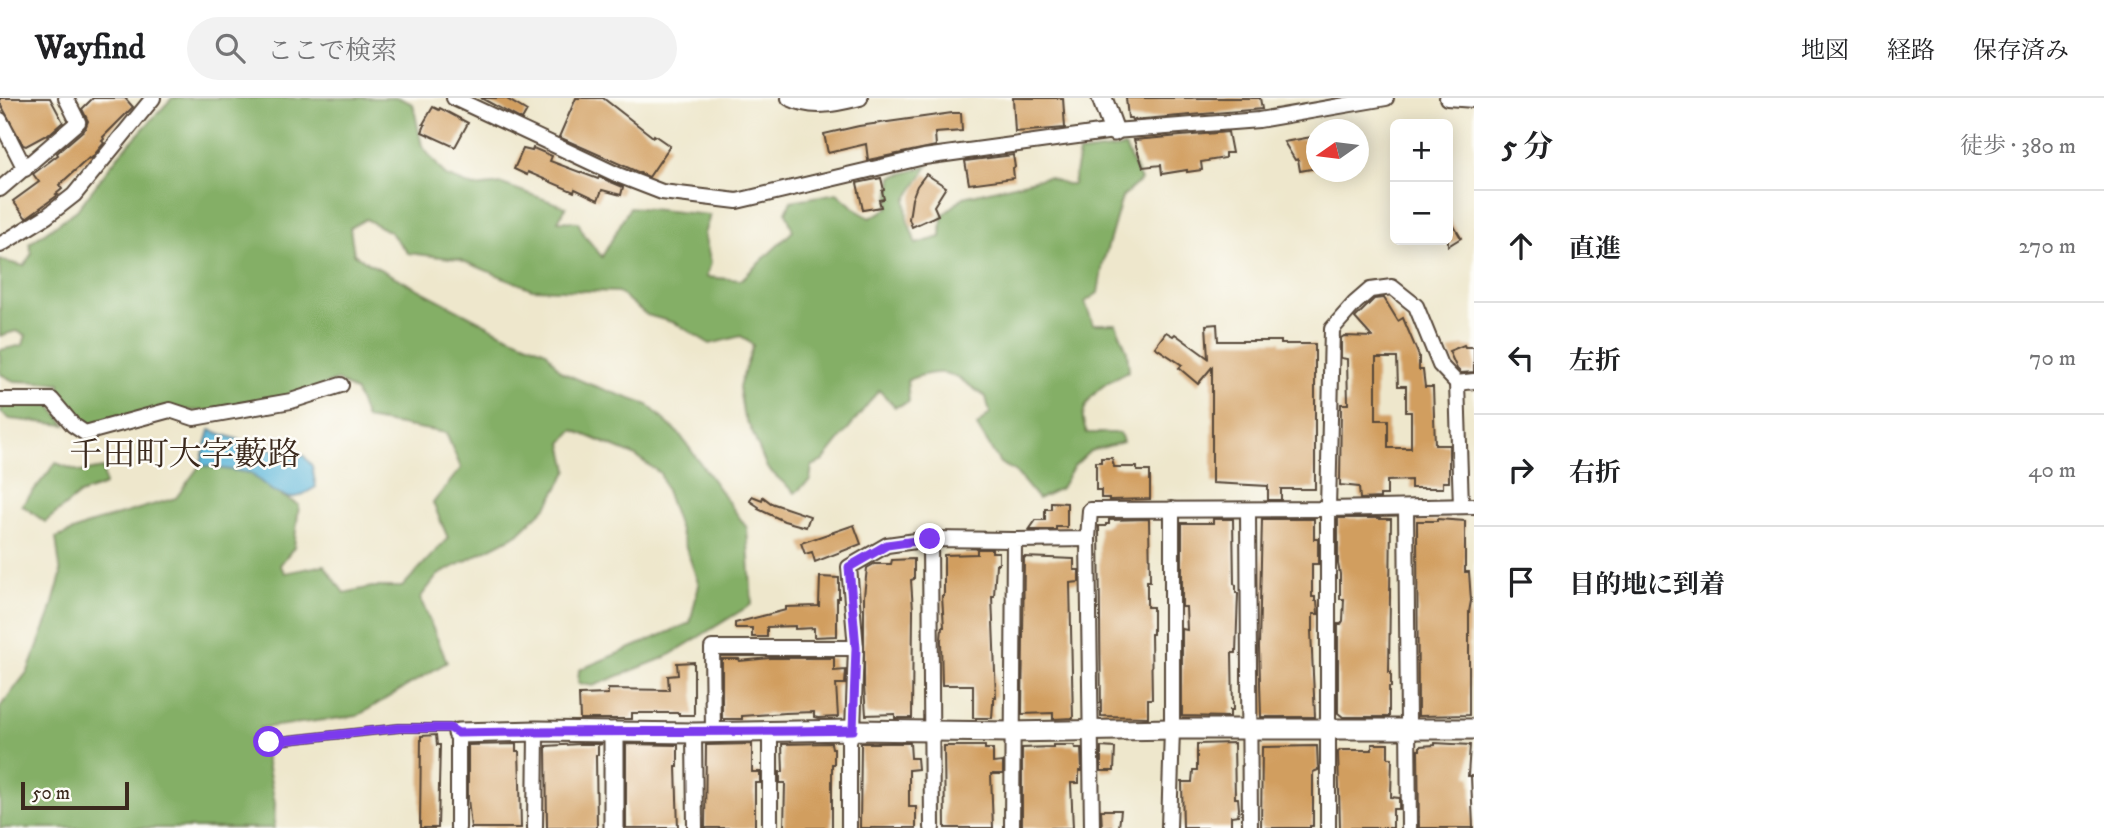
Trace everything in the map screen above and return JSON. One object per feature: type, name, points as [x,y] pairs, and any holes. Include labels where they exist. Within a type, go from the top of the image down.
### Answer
[{"type":"street","points":[[0,189],[78,122],[66,98]]},
{"type":"street","points":[[0,245],[47,216],[74,195],[152,98]]},
{"type":"street","points":[[454,98],[618,175],[662,192],[737,201],[924,157],[1114,131],[1259,120],[1385,98]]},
{"type":"street","points":[[789,98],[803,105],[835,104],[860,98]]},
{"type":"street","points":[[1102,98],[1114,131]]},
{"type":"street","points":[[1447,98],[1474,100]]},
{"type":"street","points":[[0,120],[25,169]]},
{"type":"street","points":[[1092,828],[1088,539],[1090,510],[1328,509],[1467,506],[1457,383],[1440,365],[1416,306],[1392,287],[1370,290],[1332,329],[1328,509],[1328,828]]},
{"type":"street","points":[[1457,383],[1474,381]]},
{"type":"street","points":[[0,400],[52,400],[73,425],[85,433],[170,410],[194,418],[291,401],[341,385]]},
{"type":"street","points":[[1406,508],[1409,828]]},
{"type":"street","points":[[1169,828],[1172,509]]},
{"type":"street","points":[[1248,509],[1250,828]]},
{"type":"street","points":[[849,828],[849,741],[853,730],[856,648],[849,567],[887,545],[930,539],[1088,539]]},
{"type":"street","points":[[930,539],[932,828]]},
{"type":"street","points":[[1012,828],[1014,540]]},
{"type":"street","points":[[695,828],[712,648],[856,648]]},
{"type":"street","points":[[458,828],[458,733],[1474,729]]},
{"type":"street","points":[[535,828],[536,731]]},
{"type":"street","points":[[614,732],[614,828]]},
{"type":"street","points":[[770,732],[770,828]]},
{"type":"lane","points":[[269,742],[399,728],[450,728],[458,733]]},
{"type":"green space","points":[[172,98],[399,98],[413,104],[422,146],[446,176],[474,187],[502,184],[566,207],[558,221],[578,222],[584,235],[602,257],[630,207],[710,215],[704,234],[711,263],[706,277],[741,280],[793,231],[786,212],[791,201],[837,193],[870,218],[888,208],[892,177],[928,166],[906,200],[907,219],[916,244],[941,237],[942,216],[964,197],[1047,177],[1073,184],[1079,153],[1125,147],[1141,180],[1122,197],[1103,263],[1098,293],[1085,302],[1093,324],[1116,324],[1127,351],[1129,371],[1094,394],[1085,408],[1083,418],[1087,433],[1120,433],[1123,442],[1090,451],[1073,467],[1061,488],[1038,499],[1015,471],[1000,463],[977,426],[990,413],[986,397],[950,374],[932,373],[907,380],[909,402],[895,407],[879,390],[823,461],[812,466],[810,480],[795,493],[767,468],[743,414],[739,387],[753,345],[741,336],[710,344],[675,323],[647,315],[618,292],[532,289],[458,259],[408,253],[390,232],[366,219],[350,228],[354,254],[502,333],[546,351],[561,372],[648,405],[680,435],[747,528],[752,604],[666,657],[593,686],[578,683],[579,670],[690,623],[699,585],[660,473],[634,455],[573,430],[562,443],[568,470],[548,505],[518,534],[438,575],[420,598],[447,662],[357,716],[260,728],[275,803],[274,828],[0,828],[0,707],[28,671],[50,614],[61,575],[56,538],[95,522],[176,498],[200,465],[250,473],[271,490],[299,505],[294,547],[280,565],[285,573],[324,565],[344,593],[372,587],[402,587],[448,538],[433,503],[461,468],[446,433],[366,419],[356,392],[337,380],[291,397],[226,412],[178,410],[91,430],[73,423],[59,404],[60,383],[14,381],[0,374],[0,350],[23,345],[26,335],[16,331],[0,336],[0,260],[24,266],[32,253],[29,244],[77,210],[119,155]]},
{"type":"green space","points":[[5,404],[50,405],[66,425],[10,419],[0,412]]},
{"type":"green space","points":[[56,463],[81,472],[103,468],[105,485],[80,494],[45,522],[22,505]]},
{"type":"water","points":[[210,430],[258,446],[304,456],[312,466],[316,487],[290,498],[271,490],[250,473],[200,465]]},
{"type":"building","points":[[0,98],[50,98],[63,122],[47,136],[23,145],[0,103]]},
{"type":"building","points":[[93,98],[125,98],[133,107],[103,137],[104,143],[91,159],[59,185],[62,189],[56,194],[58,195],[26,218],[13,201],[39,182],[33,174],[85,129],[88,121],[82,109]]},
{"type":"building","points":[[481,98],[505,98],[527,111],[522,120]]},
{"type":"building","points":[[576,98],[603,98],[653,137],[654,135],[670,146],[649,177],[559,137]]},
{"type":"building","points":[[1013,98],[1063,98],[1065,128],[1015,132]]},
{"type":"building","points":[[1126,98],[1260,98],[1262,109],[1132,120],[1128,118]]},
{"type":"building","points":[[433,107],[468,123],[455,147],[422,132],[425,125],[423,124]]},
{"type":"building","points":[[961,113],[962,131],[935,133],[936,146],[868,160],[866,144],[828,153],[824,134],[859,126]]},
{"type":"building","points":[[1228,132],[1232,153],[1225,153],[1225,158],[1201,162],[1202,170],[1187,172],[1162,174],[1161,165],[1143,167],[1134,140]]},
{"type":"building","points":[[1306,138],[1306,170],[1300,171],[1298,159],[1295,160],[1284,142]]},
{"type":"building","points":[[533,148],[552,156],[550,161],[623,187],[621,195],[602,190],[598,200],[575,189],[574,192],[528,172],[527,175],[514,169],[523,149],[532,151]]},
{"type":"building","points":[[1013,155],[1014,178],[969,184],[965,161]]},
{"type":"building","points":[[926,174],[946,187],[934,206],[938,215],[912,227],[909,219],[912,199]]},
{"type":"building","points":[[881,178],[884,199],[879,200],[881,207],[863,210],[857,183]]},
{"type":"building","points":[[1453,224],[1461,238],[1453,243]]},
{"type":"building","points":[[1384,298],[1398,321],[1403,318],[1419,356],[1419,370],[1423,370],[1425,387],[1433,387],[1435,445],[1449,445],[1449,482],[1443,482],[1443,488],[1411,488],[1411,480],[1387,481],[1387,495],[1360,499],[1359,487],[1340,485],[1341,404],[1348,404],[1347,359],[1341,358],[1341,338],[1372,337],[1355,318],[1374,299]],"holes":[[[1376,358],[1397,358],[1398,386],[1406,386],[1406,412],[1411,412],[1411,448],[1388,448],[1388,420],[1376,420]]]},
{"type":"building","points":[[1217,324],[1218,341],[1315,344],[1315,489],[1281,489],[1281,500],[1268,500],[1268,486],[1212,483],[1212,367],[1198,384],[1179,368],[1182,365],[1155,347],[1166,332],[1173,336],[1175,334],[1208,358],[1206,325]]},
{"type":"building","points":[[1464,345],[1474,347],[1474,372],[1461,373],[1449,351]]},
{"type":"building","points":[[1101,458],[1112,458],[1114,467],[1137,467],[1137,471],[1150,471],[1150,499],[1101,498],[1101,490],[1096,490],[1096,462],[1101,462]]},
{"type":"building","points":[[752,496],[762,500],[763,497],[771,503],[810,516],[806,527],[784,521],[758,509],[759,507],[750,501]]},
{"type":"building","points":[[1051,502],[1067,503],[1067,527],[1056,527],[1056,530],[1029,530],[1036,520],[1045,520],[1045,509],[1051,509]]},
{"type":"building","points":[[1338,518],[1391,519],[1389,717],[1343,717],[1338,713],[1338,624],[1343,621],[1344,599],[1340,599]]},
{"type":"building","points":[[1149,519],[1150,581],[1147,581],[1147,607],[1153,607],[1153,634],[1152,699],[1148,699],[1148,717],[1101,716],[1099,526],[1106,526],[1109,520]]},
{"type":"building","points":[[1213,519],[1233,519],[1234,584],[1238,593],[1236,653],[1232,653],[1233,710],[1230,710],[1230,717],[1182,716],[1182,629],[1187,630],[1186,607],[1182,607],[1182,523],[1213,523]]},
{"type":"building","points":[[1262,519],[1314,519],[1314,539],[1318,539],[1318,564],[1312,564],[1312,597],[1317,601],[1318,614],[1313,614],[1311,631],[1315,717],[1261,717],[1259,647]]},
{"type":"building","points":[[1417,521],[1465,521],[1465,572],[1469,572],[1471,601],[1469,715],[1418,716]]},
{"type":"building","points":[[854,525],[861,544],[815,562],[812,552],[805,554],[801,543]]},
{"type":"building","points":[[977,549],[999,552],[992,596],[996,697],[992,718],[973,718],[973,685],[942,685],[944,555],[977,554]]},
{"type":"building","points":[[1024,557],[1074,559],[1074,570],[1079,570],[1079,582],[1070,583],[1073,718],[1053,719],[1053,713],[1022,714]]},
{"type":"building","points":[[914,559],[914,579],[911,580],[912,718],[895,718],[895,714],[866,715],[864,596],[867,568],[874,564],[891,564],[892,560]]},
{"type":"building","points":[[820,577],[839,578],[837,636],[814,637],[814,628],[795,629],[795,626],[767,627],[767,637],[752,637],[752,628],[735,628],[735,623],[786,610],[786,607],[819,606]]},
{"type":"building","points":[[834,658],[834,671],[846,670],[845,684],[836,684],[838,717],[818,718],[814,717],[814,712],[722,719],[722,659],[740,661]]},
{"type":"building","points":[[694,662],[694,715],[632,713],[632,719],[580,719],[579,695],[608,694],[608,689],[669,690],[668,676],[678,675],[677,663]]},
{"type":"building","points":[[436,735],[437,745],[440,745],[438,828],[420,828],[421,736]]},
{"type":"building","points":[[831,743],[834,748],[832,828],[784,828],[785,783],[780,783],[780,772],[783,772],[782,744]]},
{"type":"building","points":[[861,743],[910,743],[911,758],[917,758],[918,769],[909,770],[909,807],[916,807],[916,828],[860,828]]},
{"type":"building","points":[[1234,743],[1235,798],[1238,798],[1239,809],[1238,815],[1231,816],[1231,828],[1183,828],[1182,782],[1192,782],[1193,770],[1197,770],[1197,744]]},
{"type":"building","points":[[1435,743],[1470,745],[1468,776],[1471,776],[1473,828],[1419,828],[1418,750],[1420,746]]},
{"type":"building","points":[[516,744],[516,751],[519,751],[521,828],[471,828],[468,745]]},
{"type":"building","points":[[602,744],[598,745],[596,755],[597,828],[547,828],[546,746]]},
{"type":"building","points":[[626,744],[678,745],[678,828],[626,828]]},
{"type":"building","points":[[752,744],[752,772],[760,772],[760,783],[755,783],[755,828],[705,828],[706,745]]},
{"type":"building","points":[[1372,744],[1388,744],[1388,758],[1392,758],[1391,797],[1399,798],[1399,809],[1393,809],[1393,828],[1340,828],[1338,752],[1372,750]]},
{"type":"building","points":[[1074,745],[1075,748],[1081,748],[1082,771],[1079,771],[1079,783],[1071,783],[1073,828],[1022,828],[1022,748]]},
{"type":"building","points":[[944,746],[985,746],[985,749],[993,749],[993,763],[1003,762],[1003,774],[991,774],[993,828],[945,828]]},
{"type":"building","points":[[1317,746],[1318,770],[1313,772],[1313,826],[1261,828],[1262,747]]},
{"type":"building","points":[[1101,747],[1115,748],[1114,771],[1101,771]]},
{"type":"building","points":[[1101,810],[1121,810],[1119,827],[1102,828]]},
{"type":"district","name":"千田町大字藪路","points":[[185,455]]},
{"type":"route","points":[[269,742],[399,728],[450,728],[458,733],[853,730],[856,648],[849,567],[887,545],[930,539]]}]
